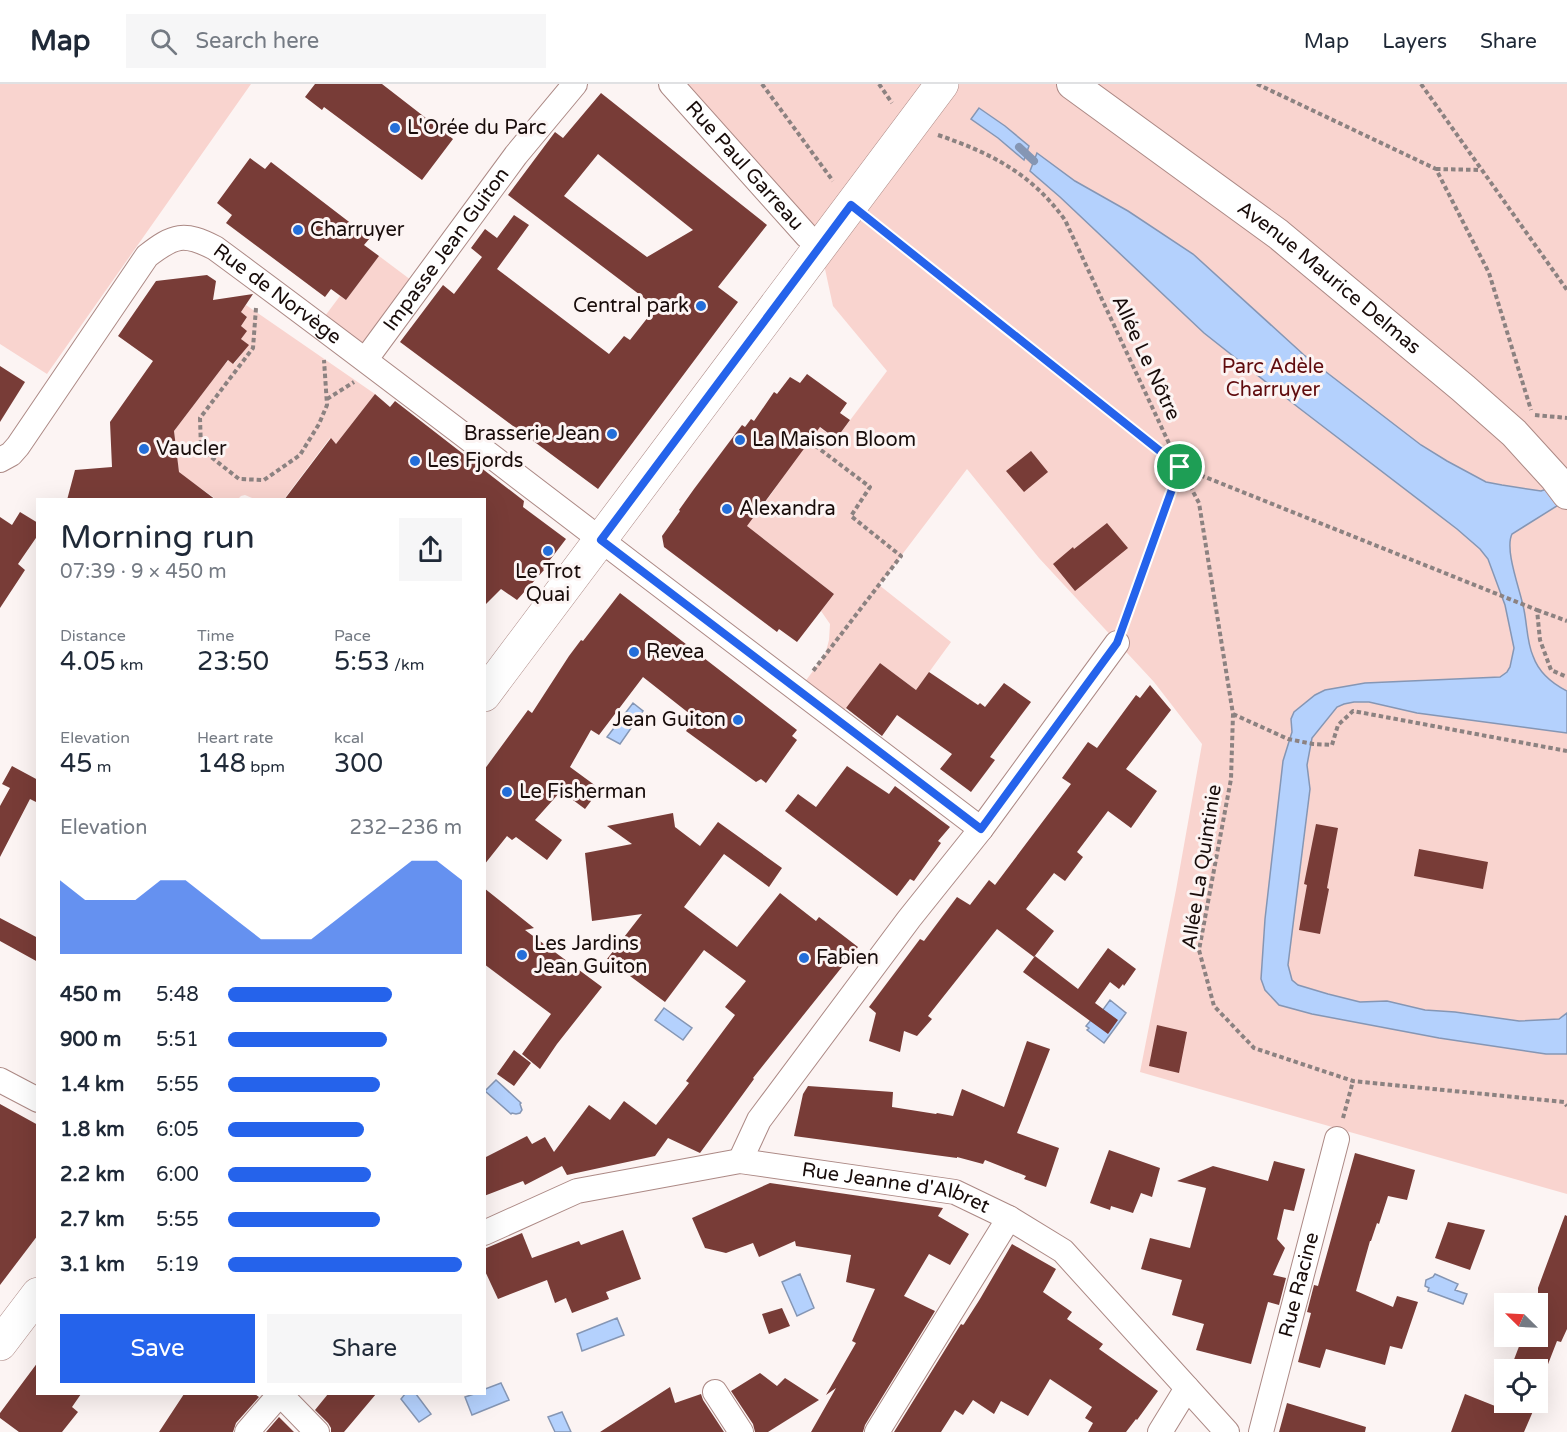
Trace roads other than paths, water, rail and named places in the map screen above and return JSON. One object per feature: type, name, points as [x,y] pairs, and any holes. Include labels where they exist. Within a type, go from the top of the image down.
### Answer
[{"type":"main road","points":[[486,692],[942,84]]},
{"type":"main road","points":[[0,1344],[36,1297]]},
{"type":"street","name":"Impasse Jean Guiton","points":[[366,359],[516,155],[575,84]]},
{"type":"street","name":"Rue Paul Garreau","points":[[671,84],[819,247]]},
{"type":"street","name":"Avenue Maurice Delmas","points":[[1072,84],[1278,234],[1463,388],[1514,434],[1561,486]]},
{"type":"street","name":"Rue de Norvège","points":[[0,460],[11,454],[18,446],[147,256],[170,240],[184,237],[203,241],[366,359],[981,829]]},
{"type":"street","points":[[740,1161],[759,1120],[909,919],[981,829],[1117,643]]},
{"type":"street","points":[[0,1080],[36,1099]]},
{"type":"street","name":"Rue Racine","points":[[1261,1432],[1337,1139]]},
{"type":"street","name":"Rue Jeanne d'Albret","points":[[486,1232],[577,1191],[740,1161],[955,1192],[1010,1218],[1063,1251],[1227,1432]]},
{"type":"street","points":[[878,1432],[1010,1218]]},
{"type":"street","points":[[1160,1432],[1187,1388]]},
{"type":"street","points":[[716,1392],[741,1432]]},
{"type":"street","points":[[247,1432],[279,1395]]},
{"type":"street","points":[[281,1395],[317,1432]]},
{"type":"water","points":[[979,108],[1029,146],[1024,160],[971,119]]},
{"type":"water","points":[[1037,153],[1075,181],[1128,211],[1193,254],[1304,355],[1421,445],[1486,482],[1541,491],[1567,482],[1560,504],[1512,534],[1510,550],[1533,656],[1546,677],[1567,691],[1567,733],[1417,713],[1369,702],[1354,702],[1337,707],[1312,738],[1307,765],[1310,789],[1288,965],[1292,980],[1298,985],[1360,1002],[1387,1001],[1425,1010],[1519,1021],[1559,1019],[1567,1013],[1567,1054],[1546,1054],[1439,1038],[1312,1014],[1279,1005],[1265,990],[1261,979],[1265,919],[1283,761],[1292,732],[1291,719],[1294,712],[1325,690],[1365,683],[1500,677],[1510,667],[1514,648],[1505,605],[1488,559],[1480,549],[1204,333],[1030,171]]},
{"type":"water","points":[[633,703],[643,711],[620,744],[607,737]]},
{"type":"water","points":[[1110,1000],[1126,1013],[1104,1043],[1087,1030],[1089,1028],[1086,1026],[1091,1020],[1094,1022]]},
{"type":"water","points":[[664,1008],[692,1028],[683,1040],[655,1020]]},
{"type":"water","points":[[496,1080],[521,1103],[522,1110],[520,1113],[511,1114],[486,1090]]},
{"type":"water","points":[[800,1274],[814,1308],[797,1316],[782,1282]]},
{"type":"water","points":[[1435,1274],[1458,1284],[1455,1290],[1467,1294],[1463,1304],[1428,1291],[1429,1288],[1425,1286],[1426,1280]]},
{"type":"water","points":[[617,1318],[624,1335],[582,1351],[577,1334]]},
{"type":"water","points":[[501,1383],[509,1400],[472,1415],[465,1397],[486,1395],[486,1389]]},
{"type":"water","points":[[404,1395],[417,1395],[431,1414],[419,1422],[401,1399]]},
{"type":"water","points":[[562,1412],[571,1432],[555,1432],[548,1417]]},
{"type":"waterway","points":[[1019,147],[1034,161]]},
{"type":"place","name":"L'Orée du Parc","points":[[395,128]]},
{"type":"place","name":"Charruyer","points":[[298,230]]},
{"type":"place","name":"Central park","points":[[701,306]]},
{"type":"place","name":"Brasserie Jean","points":[[612,434]]},
{"type":"place","name":"La Maison Bloom","points":[[740,440]]},
{"type":"place","name":"Vaucler","points":[[144,449]]},
{"type":"place","name":"Les Fjords","points":[[415,461]]},
{"type":"place","name":"Alexandra","points":[[727,509]]},
{"type":"place","name":"Le Trot Quai","points":[[548,551]]},
{"type":"place","name":"Revea","points":[[634,652]]},
{"type":"place","name":"Jean Guiton","points":[[738,720]]},
{"type":"place","name":"Le Fisherman","points":[[507,792]]},
{"type":"place","name":"Les Jardins Jean Guiton","points":[[522,955]]},
{"type":"place","name":"Fabien","points":[[804,958]]},
{"type":"park label","name":"Parc Adèle Charruyer","points":[[1273,378]]}]
